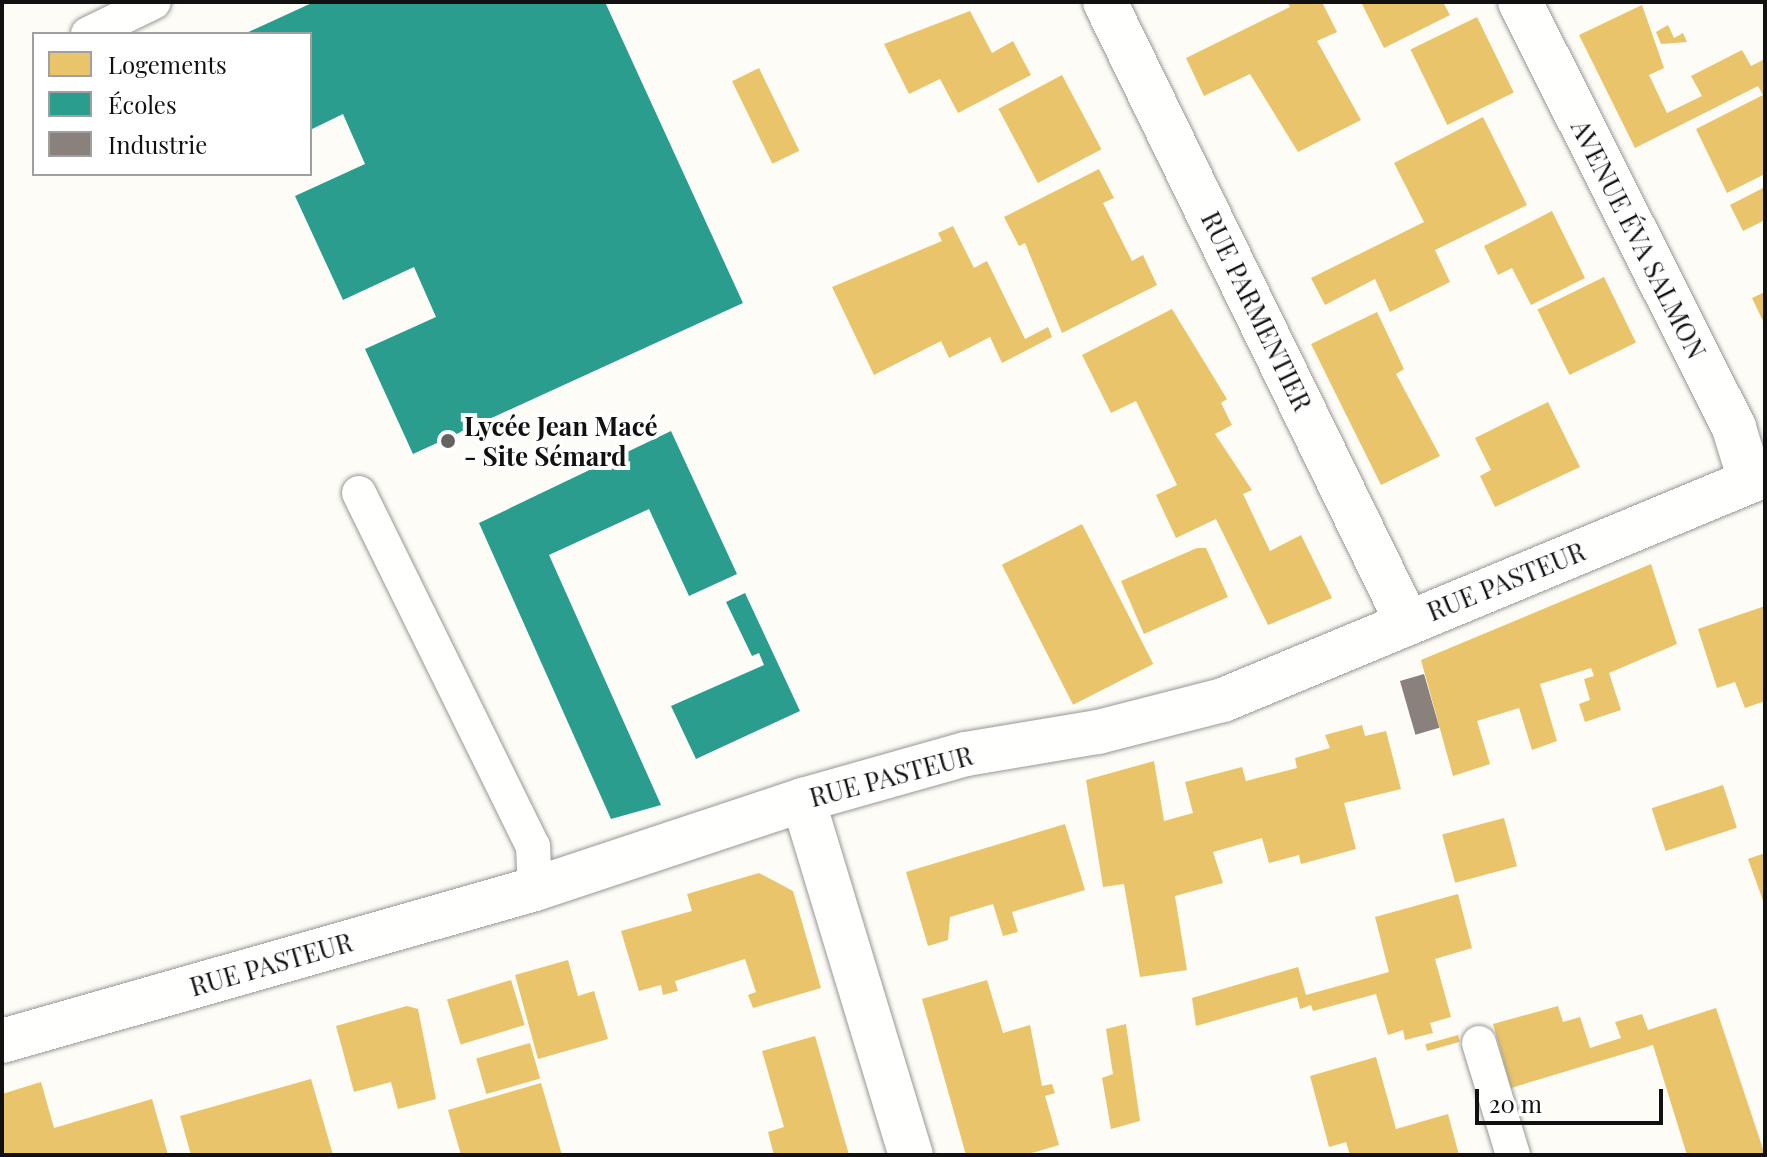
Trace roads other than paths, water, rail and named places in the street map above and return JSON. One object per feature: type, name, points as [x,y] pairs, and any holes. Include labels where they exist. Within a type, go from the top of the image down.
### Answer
[{"type":"street","name":"RUE PARMENTIER","points":[[1105,2],[1407,622]]},
{"type":"street","name":"AVENUE ÉVA SALMON","points":[[1520,2],[1758,477]]},
{"type":"street","name":"RUE PASTEUR","points":[[2,1041],[535,889],[803,800],[966,754],[1098,732],[1223,700],[1758,477]]},
{"type":"street","points":[[803,800],[911,1155]]},
{"type":"lane","points":[[92,32],[154,2]]},
{"type":"lane","points":[[359,493],[533,846],[535,889]]},
{"type":"lane","points":[[1479,1043],[1513,1155]]},
{"type":"place","name":"Lycée Jean Macé - Site Sémard","points":[[448,441]]}]
